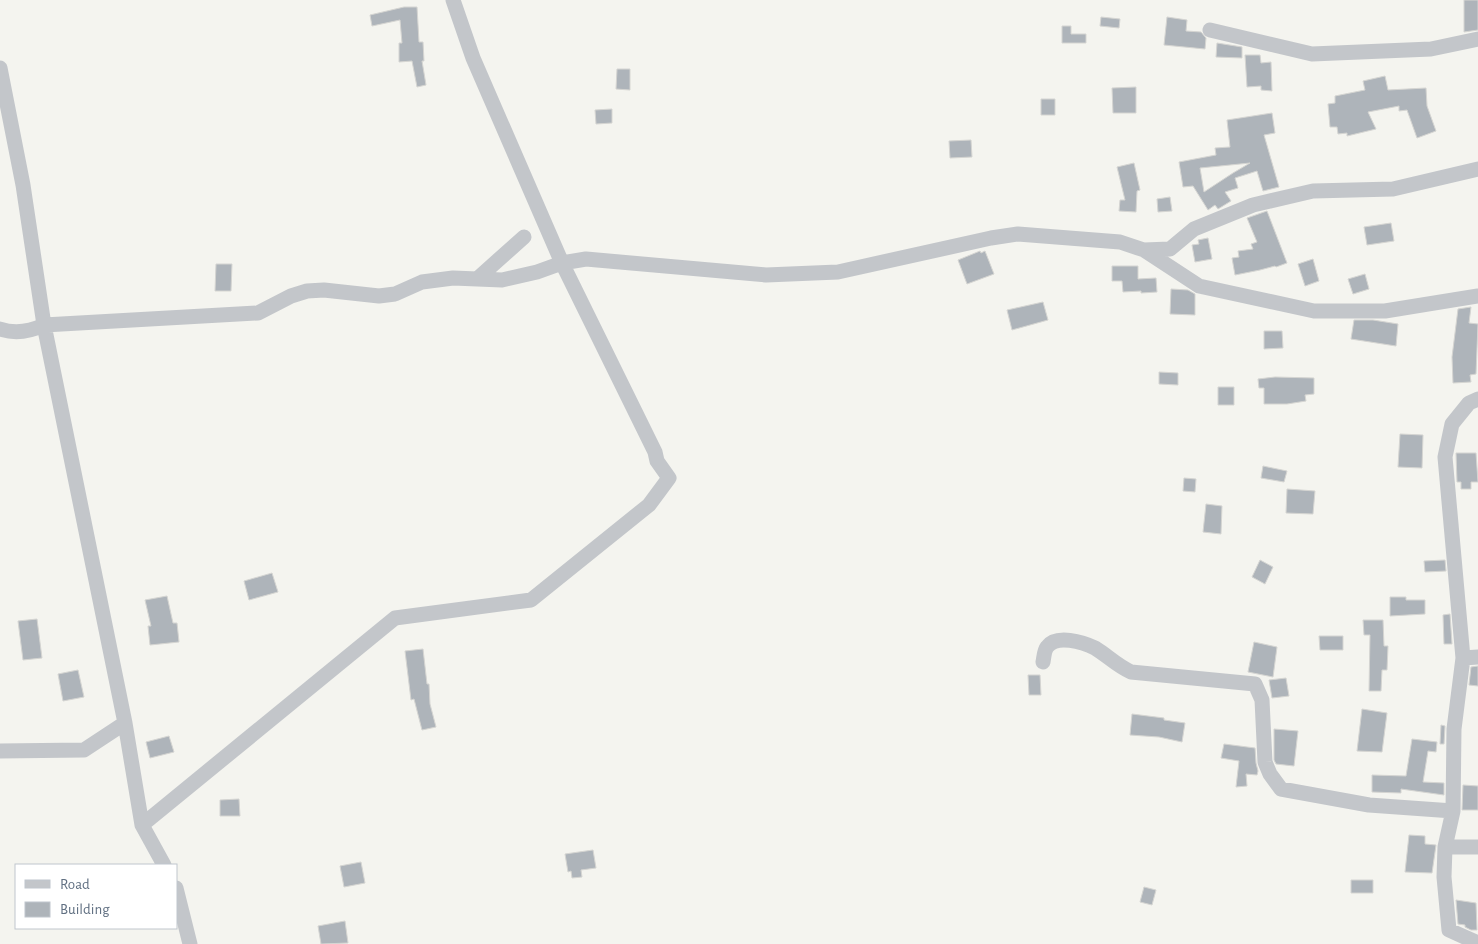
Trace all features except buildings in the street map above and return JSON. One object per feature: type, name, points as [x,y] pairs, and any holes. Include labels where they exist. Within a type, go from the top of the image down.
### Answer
[{"type":"street","points":[[142,825],[395,618],[531,600],[649,505],[669,478],[657,462],[655,452],[562,263],[473,58],[453,0]]},
{"type":"street","points":[[1210,30],[1312,54],[1431,49],[1478,39]]},
{"type":"street","points":[[0,68],[23,185],[44,325],[125,724],[142,825],[163,864]]},
{"type":"street","points":[[1144,250],[1170,249],[1194,229],[1261,203],[1313,191],[1393,189],[1478,169]]},
{"type":"street","points":[[0,329],[8,332],[32,330],[44,325],[258,313],[290,296],[307,291],[324,290],[380,296],[395,294],[422,282],[454,278],[502,280],[537,272],[562,263],[586,259],[766,275],[838,272],[991,238],[1018,234],[1120,242],[1144,250],[1199,286],[1314,312],[1385,311],[1478,296]]},
{"type":"street","points":[[477,279],[524,237]]},
{"type":"street","points":[[1478,399],[1468,402],[1452,424],[1445,457],[1470,657],[1454,729],[1453,811],[1445,847],[1444,877],[1449,930],[1460,940],[1478,943]]},
{"type":"street","points":[[1043,662],[1046,648],[1053,641],[1066,640],[1094,648],[1131,672],[1255,684],[1262,700],[1265,762],[1270,774],[1281,789],[1370,805],[1453,811]]},
{"type":"street","points":[[0,751],[84,750],[125,724]]},
{"type":"street","points":[[1445,847],[1478,847]]},
{"type":"street","points":[[178,896],[190,944]]}]
